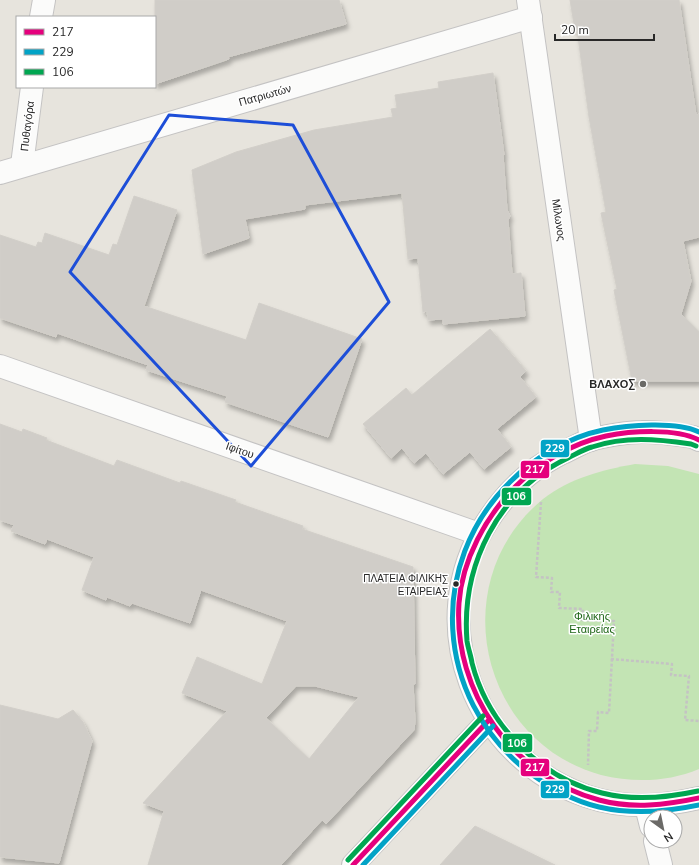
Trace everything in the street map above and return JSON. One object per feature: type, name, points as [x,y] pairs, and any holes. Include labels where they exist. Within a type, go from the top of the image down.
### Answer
[{"type":"street","points":[[41,16],[44,0]]},
{"type":"street","name":"Πατριωτών","points":[[0,173],[529,9]]},
{"type":"street","name":"Μίλωνος","points":[[529,9],[591,440]]},
{"type":"street","name":"Πυθαγόρα","points":[[22,166],[32,88]]},
{"type":"street","name":"Ιφίτου","points":[[0,366],[479,534]]},
{"type":"street","points":[[643,814],[616,804],[587,796],[558,784],[532,767],[508,746],[488,721],[475,696],[465,670],[460,643],[458,615],[461,587],[466,566],[479,534],[496,506],[518,482],[544,462],[591,440],[642,432],[693,437],[699,440]]},
{"type":"street","points":[[353,865],[488,721]]},
{"type":"street","points":[[663,809],[674,804],[699,798]]},
{"type":"street","points":[[657,849],[661,865]]},
{"type":"path","points":[[544,462],[536,578],[552,578],[551,592],[560,592],[559,608],[582,609],[582,620],[614,621],[608,713],[598,712],[597,731],[589,731],[587,796]]},
{"type":"path","points":[[611,659],[672,664],[671,675],[689,676],[685,720],[699,721]]},
{"type":"highlighted area","points":[[169,115],[293,125],[389,302],[251,466],[70,272]]},
{"type":"green space","name":"Φιλικής Εταιρείας","points":[[635,464],[668,466],[699,474],[699,769],[675,777],[651,780],[613,778],[601,775],[559,757],[526,729],[502,694],[489,655],[485,613],[493,572],[512,533],[543,499],[575,480],[610,469]]},
{"type":"building","points":[[155,0],[339,0],[346,24],[228,57],[229,59],[156,84]]},
{"type":"building","points":[[570,0],[679,0],[696,115],[699,114],[699,237],[683,241],[691,281],[681,314],[699,332],[699,381],[632,381],[614,290],[617,289],[601,213],[606,212],[589,117],[577,30],[575,30]]},
{"type":"building","points":[[493,73],[504,155],[507,210],[510,216],[508,220],[512,274],[521,273],[525,316],[443,324],[443,319],[428,320],[427,311],[423,312],[418,258],[408,259],[402,193],[305,205],[305,209],[245,219],[249,238],[203,254],[192,170],[236,152],[314,130],[393,117],[391,109],[397,108],[395,95],[439,88],[438,82]]},
{"type":"building","points":[[134,196],[177,210],[144,306],[246,340],[259,303],[362,339],[328,437],[225,402],[227,396],[146,370],[148,365],[57,333],[56,337],[0,318],[0,235],[36,247],[38,242],[42,243],[45,233],[109,255],[113,244],[117,245]]},
{"type":"building","points":[[490,329],[526,371],[520,377],[536,397],[497,429],[511,447],[484,469],[470,452],[443,474],[426,453],[414,463],[402,448],[391,458],[363,424],[406,388],[412,395]]},
{"type":"building","points":[[0,424],[22,432],[23,429],[47,438],[46,440],[114,466],[117,460],[180,483],[181,481],[236,500],[235,502],[303,526],[302,529],[413,567],[415,684],[413,684],[414,730],[326,824],[322,820],[281,865],[148,865],[164,811],[143,803],[227,711],[182,693],[197,657],[262,684],[287,621],[201,590],[190,623],[132,603],[130,606],[107,597],[106,600],[82,590],[94,557],[47,539],[45,544],[11,531],[14,525],[0,520]],"holes":[[[296,686],[315,686],[359,697],[309,759],[266,718]]]},
{"type":"building","points":[[0,705],[58,719],[73,710],[83,722],[92,741],[59,863],[0,857]]},
{"type":"building","points":[[475,826],[555,865],[440,865]]},
{"type":"transit line","name":"229","points":[[699,432],[678,426],[665,425],[625,427],[603,430],[590,433],[565,443],[541,456],[530,464],[510,482],[483,515],[465,551],[455,590],[453,629],[459,668],[473,706],[496,740],[534,776],[570,797],[599,807],[624,811],[649,812],[699,805]]},
{"type":"transit line","name":"217","points":[[699,440],[689,436],[666,432],[616,434],[581,443],[546,461],[516,486],[505,498],[486,525],[470,555],[461,587],[459,603],[460,636],[466,668],[478,698],[494,726],[515,751],[540,772],[568,789],[611,803],[649,805],[674,803],[699,798]]},
{"type":"transit line","name":"106","points":[[696,446],[691,444],[653,440],[629,440],[604,444],[586,449],[543,472],[522,490],[504,510],[489,533],[478,558],[470,585],[467,613],[467,644],[480,686],[490,707],[520,746],[538,762],[558,775],[579,786],[602,793],[626,797],[650,798],[698,791]]},
{"type":"transit line","name":"106","points":[[348,860],[483,716]]},
{"type":"transit line","name":"217","points":[[353,865],[488,721]]},
{"type":"transit line","name":"229","points":[[363,865],[493,726]]},
{"type":"place","name":"ΒΛΑΧΟΣ","points":[[643,384]]},
{"type":"place","name":"ΠΛΑΤΕΙΑ ΦΙΛΙΚΗΣ ΕΤΑΙΡΕΙΑΣ","points":[[456,584]]}]
